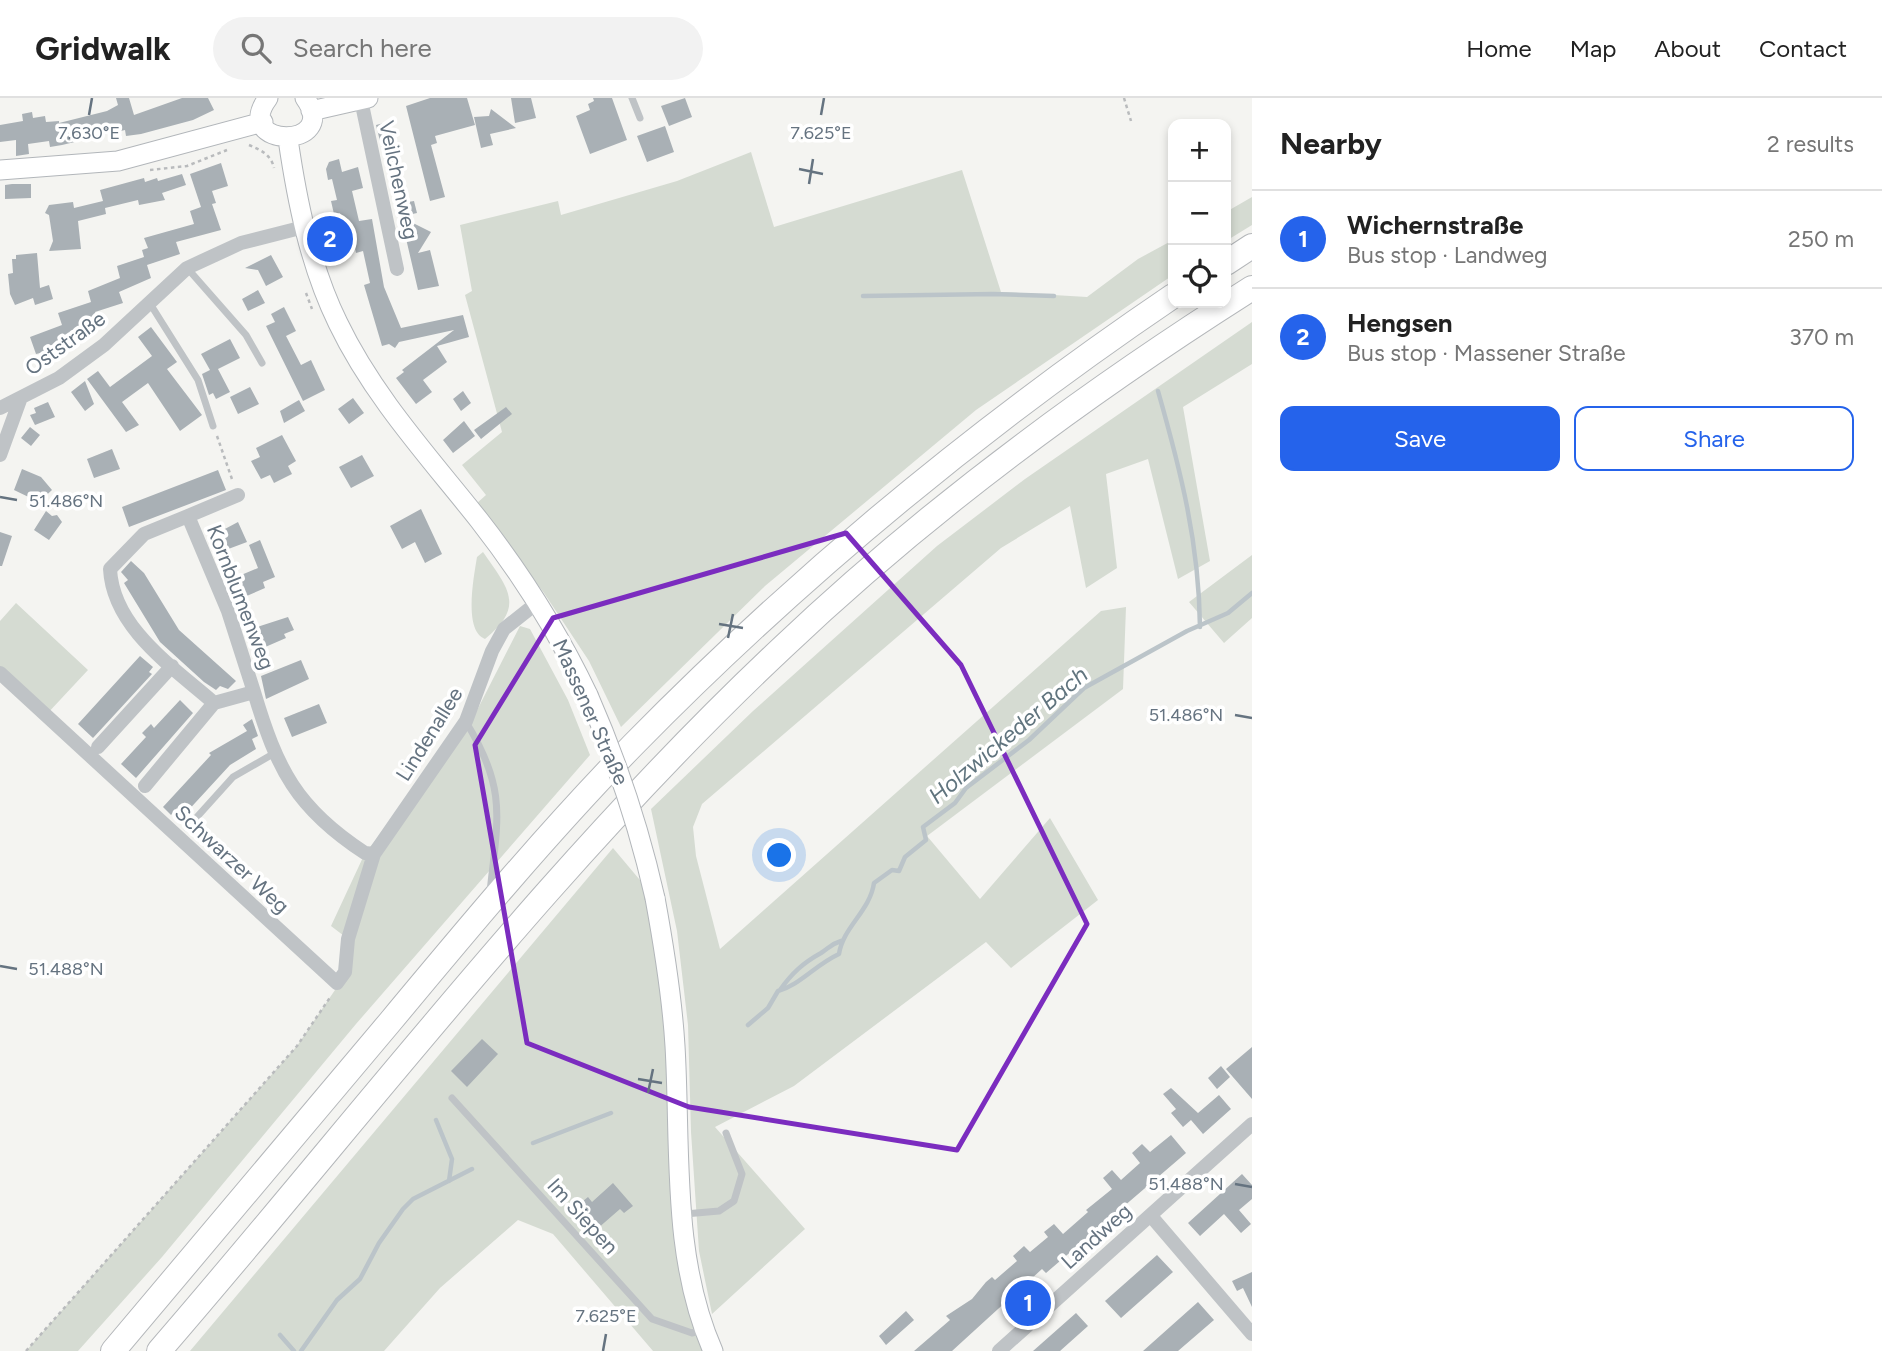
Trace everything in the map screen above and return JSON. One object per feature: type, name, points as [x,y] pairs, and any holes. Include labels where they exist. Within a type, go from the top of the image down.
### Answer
[{"type":"highway","points":[[1231,260],[1252,246]]},
{"type":"highway","points":[[159,1351],[523,918],[658,771],[783,647],[975,483],[1115,378],[1252,288]]},
{"type":"highway","points":[[113,1351],[489,902],[633,745],[758,622],[848,542],[1022,402],[1168,300]]},
{"type":"main road","points":[[268,98],[262,110],[263,122],[273,136],[288,139],[296,137],[308,127],[308,104],[364,99]]},
{"type":"main road","points":[[0,170],[118,161],[263,122]]},
{"type":"main road","name":"Massener Straße","points":[[288,139],[304,227],[331,308],[368,375],[414,441],[480,522],[538,602],[588,695],[614,754],[639,826],[669,975],[687,1270],[704,1330],[713,1351]]},
{"type":"street","name":"Veilchenweg","points":[[364,99],[397,269]]},
{"type":"street","name":"Oststraße","points":[[0,408],[59,378],[104,345],[187,268],[241,243],[304,227]]},
{"type":"street","points":[[0,455],[20,400]]},
{"type":"street","name":"Kornblumenweg","points":[[238,495],[144,534],[110,569],[111,585],[129,625],[214,703],[254,692]]},
{"type":"street","name":"Kornblumenweg","points":[[188,516],[228,611],[273,754],[293,790],[317,817],[365,853],[374,854]]},
{"type":"street","name":"Lindenallee","points":[[374,854],[466,721],[478,695],[492,651],[504,629],[538,602]]},
{"type":"street","points":[[98,747],[172,666]]},
{"type":"street","name":"Schwarzer Weg","points":[[0,673],[337,983]]},
{"type":"street","points":[[145,786],[214,703]]},
{"type":"street","points":[[337,983],[345,972],[348,939],[374,854]]},
{"type":"street","name":"Landweg","points":[[999,1351],[1252,1125]]},
{"type":"street","points":[[1151,1216],[1250,1328]]},
{"type":"lane","points":[[632,98],[640,118]]},
{"type":"lane","points":[[187,268],[246,335],[262,363]]},
{"type":"lane","points":[[149,302],[198,380],[213,426]]},
{"type":"lane","points":[[466,721],[481,746],[498,795],[489,902]]},
{"type":"lane","points":[[187,828],[233,777],[273,754]]},
{"type":"lane","name":"Im Siepen","points":[[452,1098],[652,1319],[692,1333],[704,1330]]},
{"type":"lane","points":[[682,1214],[719,1211],[734,1201],[742,1174],[726,1133]]},
{"type":"path","points":[[1124,98],[1131,121]]},
{"type":"path","points":[[213,426],[238,495]]},
{"type":"path","points":[[26,1351],[297,1046],[337,983]]},
{"type":"highlighted area","points":[[846,533],[961,665],[1087,924],[957,1150],[689,1107],[527,1043],[475,745],[553,618]]},
{"type":"shaded area","points":[[751,152],[774,227],[962,170],[1001,292],[1087,297],[1138,259],[1168,243],[1168,278],[976,410],[765,586],[621,727],[589,661],[544,593],[476,504],[486,495],[462,465],[502,432],[465,295],[472,291],[460,225],[558,201],[561,215],[677,181]]},
{"type":"shaded area","points":[[1252,197],[1252,225],[1231,238],[1231,209]]},
{"type":"shaded area","points":[[1252,322],[1252,364],[1183,407],[1210,561],[1178,579],[1148,459],[1106,474],[1117,568],[1086,588],[1070,506],[1001,548],[702,804],[693,827],[696,856],[720,949],[1101,611],[1126,607],[1123,689],[927,836],[980,899],[1050,818],[1098,900],[1011,968],[986,942],[794,1086],[715,1127],[805,1229],[712,1314],[699,1251],[691,1132],[688,1025],[677,931],[651,809],[753,711],[937,546],[1025,479]]},
{"type":"shaded area","points":[[483,552],[500,576],[509,597],[506,617],[485,639],[478,634],[472,615],[477,557]]},
{"type":"shaded area","points":[[1252,555],[1252,618],[1224,643],[1189,602]]},
{"type":"shaded area","points":[[16,603],[88,670],[46,715],[0,672],[0,621]]},
{"type":"shaded area","points":[[520,626],[530,629],[568,700],[590,755],[356,1024],[162,1257],[78,1351],[26,1351],[297,1046],[335,990],[348,939],[331,926],[365,853],[467,730]]},
{"type":"shaded area","points":[[613,848],[655,898],[682,1214],[713,1351],[653,1351],[553,1234],[518,1220],[440,1288],[384,1351],[190,1351]]},
{"type":"building","points":[[116,98],[129,98],[134,115],[182,98],[208,98],[214,110],[193,120],[141,134],[126,136],[125,130],[50,147],[49,141],[28,144],[29,154],[16,156],[16,140],[0,142],[0,125],[23,121],[22,114],[32,112],[33,118],[45,116],[46,122],[59,123],[107,111],[118,105]]},
{"type":"building","points":[[430,98],[467,98],[475,125],[435,136],[437,143],[431,145],[445,197],[430,201],[406,106]]},
{"type":"building","points":[[511,98],[531,98],[536,118],[515,123]]},
{"type":"building","points":[[593,98],[612,98],[627,140],[590,154],[576,116],[590,110],[588,104],[594,101]]},
{"type":"building","points":[[685,98],[692,117],[669,126],[661,106]]},
{"type":"building","points":[[491,109],[516,128],[490,134],[493,145],[481,148],[474,117],[489,116]]},
{"type":"building","points":[[388,122],[408,202],[414,201],[417,213],[399,217],[376,125]]},
{"type":"building","points":[[665,126],[674,152],[647,162],[637,136]]},
{"type":"building","points":[[339,159],[342,172],[358,167],[363,188],[352,191],[359,221],[372,219],[384,287],[401,328],[463,315],[469,337],[437,346],[447,362],[423,380],[432,392],[416,404],[396,378],[404,372],[402,370],[454,330],[399,342],[395,348],[389,344],[382,346],[364,285],[370,283],[363,251],[356,253],[350,224],[343,225],[340,213],[334,214],[331,201],[337,200],[332,179],[328,180],[326,169],[329,162]]},
{"type":"building","points":[[221,163],[228,186],[212,191],[216,203],[212,204],[221,230],[176,242],[180,254],[147,265],[151,278],[119,292],[123,303],[95,312],[99,324],[59,339],[62,348],[36,354],[30,337],[62,325],[58,313],[91,302],[88,291],[120,278],[117,266],[144,257],[142,250],[148,248],[144,238],[194,224],[190,211],[201,207],[190,174]]},
{"type":"building","points":[[182,174],[186,185],[162,193],[165,200],[139,205],[138,200],[105,208],[106,214],[78,221],[81,249],[49,251],[53,241],[49,215],[45,213],[49,205],[73,202],[74,208],[103,201],[100,190],[144,178],[145,182],[157,178],[158,181]]},
{"type":"building","points":[[31,184],[31,198],[5,199],[5,185]]},
{"type":"building","points":[[401,217],[431,232],[418,253],[430,250],[439,286],[418,290]]},
{"type":"building","points":[[37,253],[40,288],[49,285],[53,299],[35,305],[33,298],[15,305],[10,294],[8,274],[13,273],[12,259],[16,259],[16,255]]},
{"type":"building","points":[[271,255],[283,277],[266,286],[258,270],[245,268]]},
{"type":"building","points":[[258,290],[265,303],[248,311],[242,299]]},
{"type":"building","points":[[284,307],[296,331],[286,336],[301,365],[311,360],[325,390],[303,401],[266,326],[275,322],[271,314]]},
{"type":"building","points":[[151,327],[177,362],[167,369],[202,415],[180,431],[148,383],[122,402],[139,425],[126,432],[87,379],[98,371],[110,387],[152,356],[138,337]]},
{"type":"building","points":[[230,339],[240,358],[218,369],[230,392],[216,399],[213,393],[209,395],[202,374],[210,370],[201,354]]},
{"type":"building","points":[[85,381],[94,404],[85,411],[71,392]]},
{"type":"building","points":[[250,387],[259,404],[238,414],[230,397]]},
{"type":"building","points":[[463,391],[471,403],[461,411],[453,399]]},
{"type":"building","points":[[353,398],[364,413],[349,424],[338,409]]},
{"type":"building","points":[[299,400],[305,411],[284,423],[280,411]]},
{"type":"building","points":[[48,402],[55,417],[35,425],[30,415],[36,413],[34,408]]},
{"type":"building","points":[[506,407],[512,414],[481,439],[474,430]]},
{"type":"building","points":[[464,421],[475,436],[453,453],[443,440]]},
{"type":"building","points":[[30,427],[40,435],[31,446],[21,438]]},
{"type":"building","points":[[282,435],[296,461],[288,466],[292,474],[274,483],[270,475],[261,479],[251,461],[260,457],[256,448]]},
{"type":"building","points":[[112,449],[120,469],[94,478],[87,459]]},
{"type":"building","points":[[362,455],[374,476],[351,488],[339,467]]},
{"type":"building","points":[[22,469],[41,477],[52,490],[39,502],[14,490]]},
{"type":"building","points":[[218,470],[226,490],[129,527],[122,507]]},
{"type":"building","points":[[421,509],[442,554],[425,563],[415,542],[402,549],[390,526]]},
{"type":"building","points":[[46,511],[52,516],[57,515],[62,522],[49,540],[34,530]]},
{"type":"building","points":[[238,522],[247,542],[223,551],[221,546],[213,550],[208,538]]},
{"type":"building","points":[[0,532],[12,536],[2,566],[0,566]]},
{"type":"building","points":[[260,540],[275,577],[263,582],[265,588],[242,598],[234,578],[258,568],[249,545]]},
{"type":"building","points":[[131,561],[144,573],[179,630],[236,681],[228,689],[220,686],[216,690],[204,682],[160,642],[124,583],[128,580],[121,572]]},
{"type":"building","points":[[288,617],[294,630],[284,634],[286,638],[263,648],[254,628]]},
{"type":"building","points":[[140,656],[153,667],[149,672],[152,674],[93,738],[78,724]]},
{"type":"building","points":[[301,660],[309,679],[266,699],[261,676]]},
{"type":"building","points":[[180,700],[193,713],[136,778],[121,764],[146,737],[142,733],[151,724],[154,728]]},
{"type":"building","points":[[319,704],[327,723],[292,737],[284,718]]},
{"type":"building","points":[[252,719],[258,736],[252,739],[256,749],[230,765],[184,815],[177,808],[171,815],[163,807],[211,755],[209,753],[247,731],[243,725]]},
{"type":"building","points":[[482,1039],[498,1054],[467,1087],[451,1071]]},
{"type":"building","points":[[1252,1047],[1252,1099],[1226,1069]]},
{"type":"building","points":[[1221,1066],[1230,1077],[1217,1089],[1208,1078]]},
{"type":"building","points":[[1171,1088],[1198,1113],[1219,1095],[1231,1109],[1203,1134],[1191,1120],[1183,1127],[1171,1113],[1176,1109],[1163,1094]]},
{"type":"building","points":[[1171,1135],[1186,1153],[1046,1273],[1042,1269],[952,1351],[914,1351],[950,1320],[946,1316],[972,1299],[992,1277],[995,1280],[1017,1261],[1013,1256],[1024,1246],[1030,1252],[1048,1237],[1044,1232],[1054,1224],[1063,1234],[1088,1212],[1086,1210],[1112,1189],[1103,1178],[1112,1170],[1121,1180],[1140,1163],[1132,1153],[1142,1144],[1150,1152]]},
{"type":"building","points":[[1242,1174],[1252,1185],[1252,1199],[1239,1210],[1251,1224],[1241,1233],[1224,1214],[1200,1236],[1188,1223]]},
{"type":"building","points":[[613,1183],[633,1206],[624,1213],[620,1209],[597,1229],[577,1206],[588,1197],[592,1202]]},
{"type":"building","points":[[1157,1255],[1173,1272],[1121,1318],[1105,1301]]},
{"type":"building","points":[[1252,1272],[1252,1307],[1243,1288],[1237,1291],[1232,1281]]},
{"type":"building","points":[[1198,1302],[1214,1320],[1178,1351],[1143,1351]]},
{"type":"building","points":[[906,1311],[914,1320],[886,1345],[879,1336]]},
{"type":"building","points":[[1076,1313],[1088,1326],[1060,1351],[1033,1351]]},
{"type":"waterway","points":[[863,296],[1054,296]]},
{"type":"waterway","points":[[1158,391],[1187,508],[1196,566],[1200,627]]},
{"type":"waterway","name":"Holzwickeder Bach","points":[[748,1025],[768,1008],[778,991],[839,954],[841,944],[872,893],[874,883],[892,870],[899,871],[905,857],[926,840],[923,827],[955,803],[966,788],[1029,740],[1084,688],[1187,631],[1228,613],[1252,593]]},
{"type":"waterway","points":[[780,990],[793,973],[841,941]]},
{"type":"waterway","name":"Holzwickeder Bach","points":[[533,1143],[611,1113]]},
{"type":"waterway","points":[[436,1120],[452,1159],[449,1181]]},
{"type":"waterway","name":"Holzwickeder Bach","points":[[301,1351],[337,1300],[360,1279],[379,1243],[403,1209],[413,1199],[472,1169]]},
{"type":"waterway","points":[[280,1335],[294,1351]]},
{"type":"place","name":"Hengsen","points":[[330,239]]},
{"type":"place","name":"Wichernstraße","points":[[1028,1303]]}]
